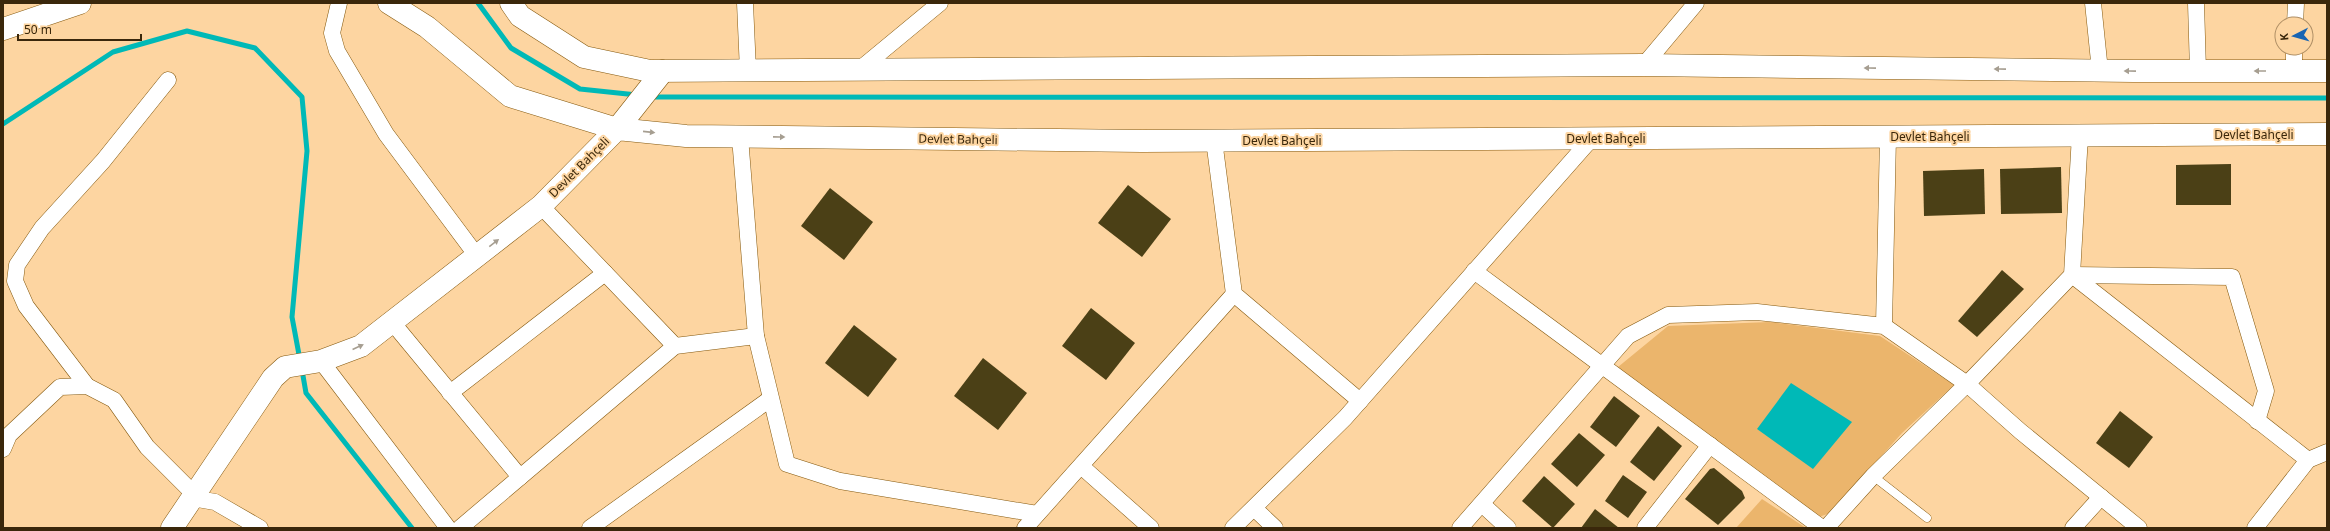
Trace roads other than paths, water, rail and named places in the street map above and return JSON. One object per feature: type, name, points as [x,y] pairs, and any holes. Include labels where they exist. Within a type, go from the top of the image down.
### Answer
[{"type":"street","points":[[3,29],[80,3]]},
{"type":"street","points":[[339,3],[332,32],[337,51],[386,134],[477,256]]},
{"type":"street","points":[[389,3],[427,27],[510,96],[616,129],[663,71]]},
{"type":"street","points":[[511,3],[520,16],[584,56],[650,71],[1644,65],[2100,71],[2327,71]]},
{"type":"street","points":[[745,3],[748,70]]},
{"type":"street","points":[[859,70],[940,3]]},
{"type":"street","points":[[1644,65],[1696,3]]},
{"type":"street","points":[[2093,3],[2100,71]]},
{"type":"street","points":[[2196,3],[2198,71]]},
{"type":"street","points":[[2295,16],[2296,3]]},
{"type":"street","points":[[2294,56],[2294,71]]},
{"type":"street","points":[[168,80],[103,160],[42,228],[17,265],[15,281],[26,306],[87,386],[114,400],[147,447],[193,496],[215,502],[260,528]]},
{"type":"street","name":"Devlet Bahçeli","points":[[193,496],[273,378],[285,367],[321,361],[361,346],[541,206],[616,129],[686,136],[740,137],[1214,140],[2327,134]]},
{"type":"street","points":[[1826,528],[1873,476],[1967,384],[2072,274],[2080,135]]},
{"type":"street","points":[[1884,326],[1888,136]]},
{"type":"street","points":[[740,137],[756,336],[770,399],[787,464],[840,481],[1037,514]]},
{"type":"street","points":[[1233,528],[1360,401],[1592,138]]},
{"type":"street","points":[[1214,140],[1234,294],[1360,401]]},
{"type":"street","points":[[541,206],[675,346]]},
{"type":"street","points":[[1474,271],[1822,528]]},
{"type":"street","points":[[450,393],[605,273]]},
{"type":"street","points":[[2072,274],[2308,460]]},
{"type":"street","points":[[2072,274],[2232,277],[2266,391],[2257,421]]},
{"type":"street","points":[[1025,528],[1234,294]]},
{"type":"street","points":[[1460,528],[1628,336],[1668,315],[1757,312],[1884,326],[1967,384],[2139,528]]},
{"type":"street","points":[[392,322],[520,477]]},
{"type":"street","points":[[460,528],[675,346],[756,336]]},
{"type":"street","points":[[321,361],[448,528]]},
{"type":"street","points":[[3,449],[9,435],[60,387],[87,386]]},
{"type":"street","points":[[590,528],[770,399]]},
{"type":"street","points":[[1645,528],[1710,445]]},
{"type":"street","points":[[2255,528],[2308,460],[2327,452]]},
{"type":"street","points":[[1080,466],[1151,528]]},
{"type":"street","points":[[172,528],[193,496]]},
{"type":"street","points":[[2073,528],[2101,497]]},
{"type":"street","points":[[1482,504],[1508,528]]},
{"type":"street","points":[[1254,508],[1275,528]]},
{"type":"lane","points":[[1873,476],[1927,518]]},
{"type":"water","points":[[1791,383],[1852,422],[1813,469],[1757,429]]},
{"type":"waterway","points":[[478,3],[511,48],[580,89],[637,95]]},
{"type":"waterway","points":[[3,124],[113,52],[187,31],[255,48],[302,97],[307,151],[292,317],[300,360]]},
{"type":"waterway","points":[[650,97],[2327,98]]},
{"type":"waterway","points":[[302,370],[306,393],[412,528]]}]
